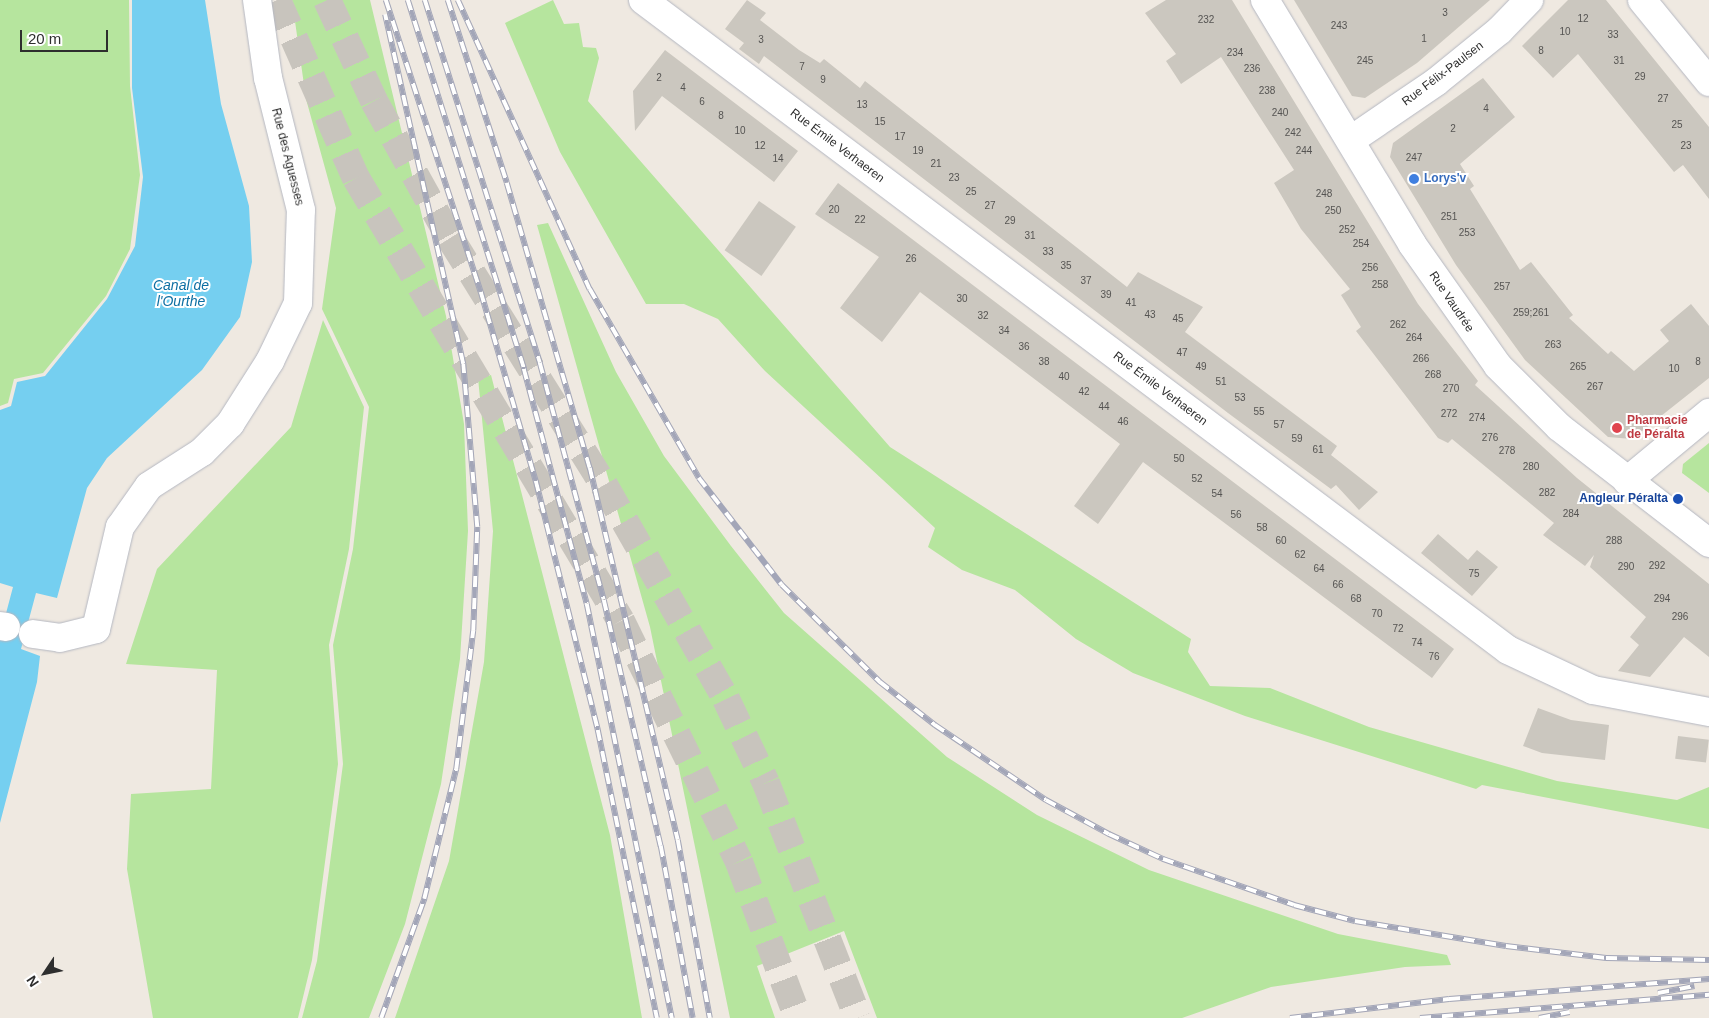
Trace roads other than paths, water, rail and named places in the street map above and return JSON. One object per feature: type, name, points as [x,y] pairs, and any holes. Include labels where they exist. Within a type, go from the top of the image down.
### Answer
[{"type":"street","name":"Rue des Aguesses","points":[[33,634],[60,638],[96,629],[120,527],[150,486],[202,452],[230,424],[270,361],[298,303],[301,210],[268,78],[257,0]]},
{"type":"street","name":"Rue Émile Verhaeren","points":[[643,0],[1508,650],[1593,690],[1709,712]]},
{"type":"street","name":"Rue Vaudrée","points":[[1265,0],[1412,244],[1498,366],[1559,428],[1709,543]]},
{"type":"street","name":"Rue Félix-Paulsen","points":[[1351,140],[1436,82],[1500,30],[1529,0]]},
{"type":"street","points":[[1642,0],[1709,82]]},
{"type":"street","points":[[1627,481],[1709,413]]},
{"type":"water","name":"Canal de l'Ourthe","points":[[132,0],[205,0],[221,104],[249,206],[252,262],[240,317],[202,370],[107,458],[87,488],[57,598],[36,593],[21,649],[40,656],[37,682],[0,823],[0,636],[13,587],[0,583],[0,410],[11,406],[17,382],[45,376],[107,299],[135,246],[143,177],[132,88]]},
{"type":"tunnel","points":[[277,0],[356,178],[621,621],[739,862],[798,1018]]},
{"type":"tunnel","points":[[327,0],[374,101],[450,238],[604,485],[726,699],[766,783],[858,1018]]},
{"type":"railway","points":[[386,0],[481,292],[536,481],[598,730],[657,1018]]},
{"type":"railway","points":[[408,0],[524,369],[587,604],[672,1018]]},
{"type":"railway","points":[[425,0],[540,363],[604,600],[661,846],[693,1018]]},
{"type":"railway","points":[[448,0],[507,183],[590,468],[678,840],[710,1018]]},
{"type":"railway","points":[[458,0],[590,289],[699,478],[782,585],[880,682],[935,725],[1046,800],[1109,834],[1163,859],[1294,905],[1355,921],[1506,946],[1606,958],[1709,960]]},
{"type":"railway","points":[[381,1018],[424,899],[456,769],[473,631],[477,527],[463,364],[385,15]]},
{"type":"railway","points":[[1290,1018],[1449,999],[1709,979]]},
{"type":"railway","points":[[1658,993],[1694,986]]},
{"type":"railway","points":[[1420,1018],[1709,995]]},
{"type":"railway","points":[[1539,1018],[1569,1012]]},
{"type":"place","name":"Lorys'v","points":[[1414,179]]},
{"type":"place","name":"Pharmacie de Péralta","points":[[1617,428]]},
{"type":"place","name":"Angleur Péralta","points":[[1678,499]]}]
